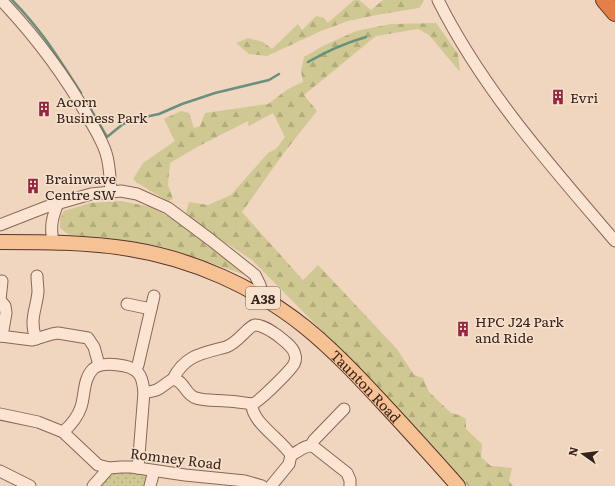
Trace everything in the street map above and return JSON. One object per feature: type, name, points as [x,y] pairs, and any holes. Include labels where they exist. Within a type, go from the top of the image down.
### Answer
[{"type":"highway","points":[[604,0],[615,13]]},
{"type":"main road","name":"Taunton Road","points":[[0,242],[53,242],[130,249],[161,256],[211,272],[238,284],[284,311],[326,345],[363,382],[458,486]]},
{"type":"street","points":[[1,0],[40,44],[62,74],[79,101],[105,150],[109,168],[110,192]]},
{"type":"street","points":[[438,0],[461,43],[512,118],[615,241]]},
{"type":"street","points":[[0,225],[58,203],[91,194],[121,191],[137,194],[168,208],[255,275],[260,285],[263,298]]},
{"type":"street","points":[[53,242],[51,230],[52,219],[58,203]]},
{"type":"street","points":[[36,338],[32,322],[38,292],[37,276]]},
{"type":"street","points":[[2,281],[0,300],[5,306],[6,313],[1,336],[24,339],[58,333],[88,338],[94,347],[99,365]]},
{"type":"street","points":[[138,468],[144,392],[142,381],[137,372],[154,296]]},
{"type":"street","points":[[126,304],[151,309]]},
{"type":"street","points":[[144,392],[159,390],[173,379],[181,366],[188,360],[234,343],[251,326],[262,326],[271,330],[286,342],[294,352],[295,360],[293,365],[257,401],[252,404],[201,400],[194,398],[188,393],[178,379],[173,379]]},
{"type":"street","points":[[63,432],[78,415],[89,374],[99,365],[110,364],[137,372]]},
{"type":"street","points":[[252,404],[253,411],[259,421],[291,455],[289,464],[271,486]]},
{"type":"street","points":[[291,455],[311,445],[344,409]]},
{"type":"street","points":[[0,414],[38,422],[63,432],[98,465],[109,468],[93,486]]},
{"type":"street","points":[[311,445],[347,474],[350,480],[350,486]]},
{"type":"street","name":"Romney Road","points":[[109,468],[138,468],[225,483],[245,481],[262,486]]},
{"type":"street","points":[[150,486],[154,471]]},
{"type":"street","points":[[0,472],[30,486]]},
{"type":"green space","points":[[354,0],[359,0],[371,10],[383,0],[424,0],[419,8],[348,21],[321,31],[267,56],[249,54],[236,43],[248,38],[263,42],[272,49],[298,24],[302,30],[316,16],[324,18],[328,23]]},
{"type":"green space","points":[[436,23],[458,54],[460,72],[429,35],[418,29],[376,36],[304,95],[317,111],[283,154],[242,212],[303,280],[318,265],[397,349],[414,375],[423,378],[429,392],[451,413],[466,419],[466,429],[482,444],[481,457],[491,466],[512,468],[509,481],[513,486],[468,486],[329,338],[252,260],[185,216],[189,202],[208,205],[231,195],[268,153],[276,149],[285,137],[273,113],[249,126],[248,121],[199,146],[170,163],[168,185],[173,199],[168,201],[133,179],[143,163],[175,141],[164,119],[181,111],[189,113],[194,128],[200,126],[205,113],[268,104],[288,89],[303,82],[301,71],[304,57],[321,47],[356,31],[391,24]]},
{"type":"green space","points":[[121,201],[151,207],[185,226],[246,275],[160,246],[102,237],[69,235],[60,228],[60,219],[64,211],[90,203]]},
{"type":"green space","points":[[109,468],[154,471],[150,486],[93,486]]},
{"type":"waterway","points":[[12,0],[41,33],[81,93]]},
{"type":"waterway","points":[[308,62],[322,54],[366,37]]},
{"type":"waterway","points":[[86,101],[107,137],[123,124],[136,119],[159,114],[182,104],[215,93],[269,80],[279,74]]},
{"type":"place","name":"Evri","points":[[558,97]]},
{"type":"place","name":"Acorn Business Park","points":[[44,109]]},
{"type":"place","name":"Brainwave Centre SW","points":[[33,186]]},
{"type":"place","name":"HPC J24 Park and Ride","points":[[463,329]]}]
